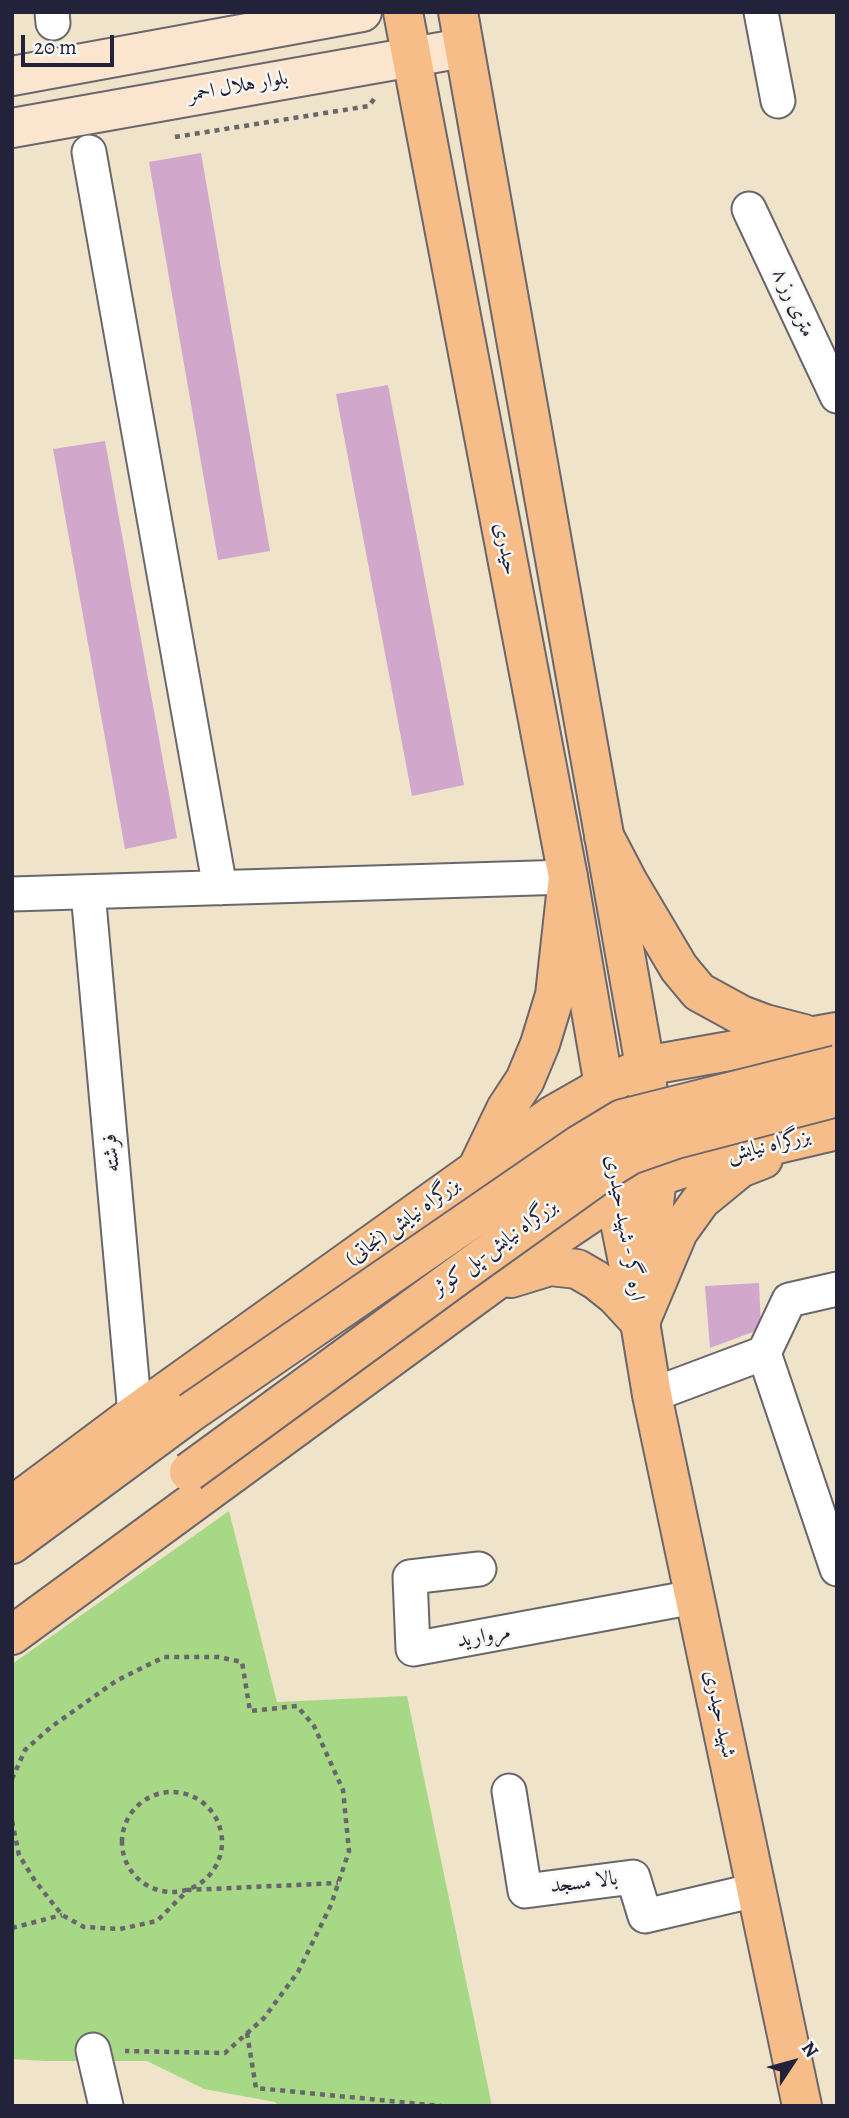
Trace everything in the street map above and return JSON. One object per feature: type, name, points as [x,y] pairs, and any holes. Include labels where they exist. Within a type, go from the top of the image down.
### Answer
[{"type":"main road","points":[[12,75],[362,12]]},
{"type":"main road","name":"حیدری","points":[[403,12],[568,877],[604,1086]]},
{"type":"main road","points":[[460,30],[645,1066]]},
{"type":"main road","name":"بلوار هلال احمر","points":[[12,128],[410,56],[460,30]]},
{"type":"main road","points":[[604,836],[679,968],[699,992],[765,1024],[830,1045]]},
{"type":"main road","points":[[476,1170],[506,1109],[525,1080],[540,1044],[555,995],[568,877]]},
{"type":"main road","points":[[830,1045],[788,1063],[782,1082],[786,1099],[798,1115],[837,1129]]},
{"type":"main road","name":"بزرگراه نیایش (نجاتی)","points":[[12,1506],[135,1414],[553,1115],[604,1086],[645,1066],[830,1045]]},
{"type":"main road","name":"بزرگراه نیایش-پل کوثر","points":[[12,1544],[191,1412],[579,1145],[622,1119],[830,1045]]},
{"type":"main road","name":"اره گر - شهید حیدری","points":[[640,1322],[657,1177],[645,1066]]},
{"type":"main road","name":"اره گر - شهید حیدری","points":[[604,1086],[615,1197],[640,1322]]},
{"type":"main road","name":"بزرگراه نیایش-پل کوثر","points":[[12,1602],[460,1273],[630,1155],[676,1139],[837,1097]]},
{"type":"main road","points":[[492,1283],[550,1266],[577,1269],[616,1296],[640,1322],[678,1232],[701,1200],[740,1168],[837,1129]]},
{"type":"main road","name":"بزرگراه نیایش","points":[[657,1177],[701,1162],[837,1129]]},
{"type":"main road","points":[[12,1635],[555,1238],[615,1197],[657,1177]]},
{"type":"main road","name":"شهید حیدری","points":[[640,1322],[652,1395],[802,2106]]},
{"type":"street","points":[[761,12],[778,101]]},
{"type":"street","points":[[89,152],[220,888]]},
{"type":"street","name":"۸ متری رز","points":[[749,209],[832,375]]},
{"type":"street","points":[[12,894],[568,877]]},
{"type":"street","name":"فرشته","points":[[88,892],[135,1414]]},
{"type":"street","points":[[837,1289],[789,1300],[764,1353],[837,1569]]},
{"type":"street","points":[[652,1395],[764,1353]]},
{"type":"street","name":"مروارید","points":[[479,1569],[410,1577],[413,1649],[694,1597]]},
{"type":"street","name":"بالا مسجد","points":[[509,1791],[524,1891],[633,1877],[645,1916],[756,1891]]},
{"type":"street","points":[[93,2050],[106,2106]]},
{"type":"path","points":[[12,1779],[24,1750],[51,1727],[116,1681],[164,1657],[218,1657],[242,1662],[250,1711],[297,1706],[314,1726],[343,1790],[349,1851],[331,1905],[298,1972],[264,2018],[225,2053],[93,2050]]},
{"type":"path","points":[[12,1821],[19,1855],[35,1881],[62,1915],[84,1927],[120,1929],[157,1921],[188,1890],[206,1880],[219,1862],[223,1842],[218,1822],[206,1804],[188,1794],[167,1792],[147,1798],[131,1812],[123,1831],[123,1852],[132,1872],[148,1886],[167,1892],[188,1890],[338,1883]]},
{"type":"path","points":[[12,1928],[62,1915]]},
{"type":"path","points":[[247,2033],[256,2088],[441,2106]]},
{"type":"green space","points":[[229,1511],[277,1702],[407,1696],[492,2106],[279,2106],[275,2102],[204,2089],[147,2061],[12,2059],[12,1664]]},
{"type":"building","points":[[201,153],[270,551],[218,560],[149,162]]},
{"type":"building","points":[[388,385],[464,785],[412,796],[336,394]]},
{"type":"building","points":[[105,441],[177,838],[125,849],[53,449]]},
{"type":"building","points":[[759,1283],[761,1329],[710,1348],[705,1286]]}]
